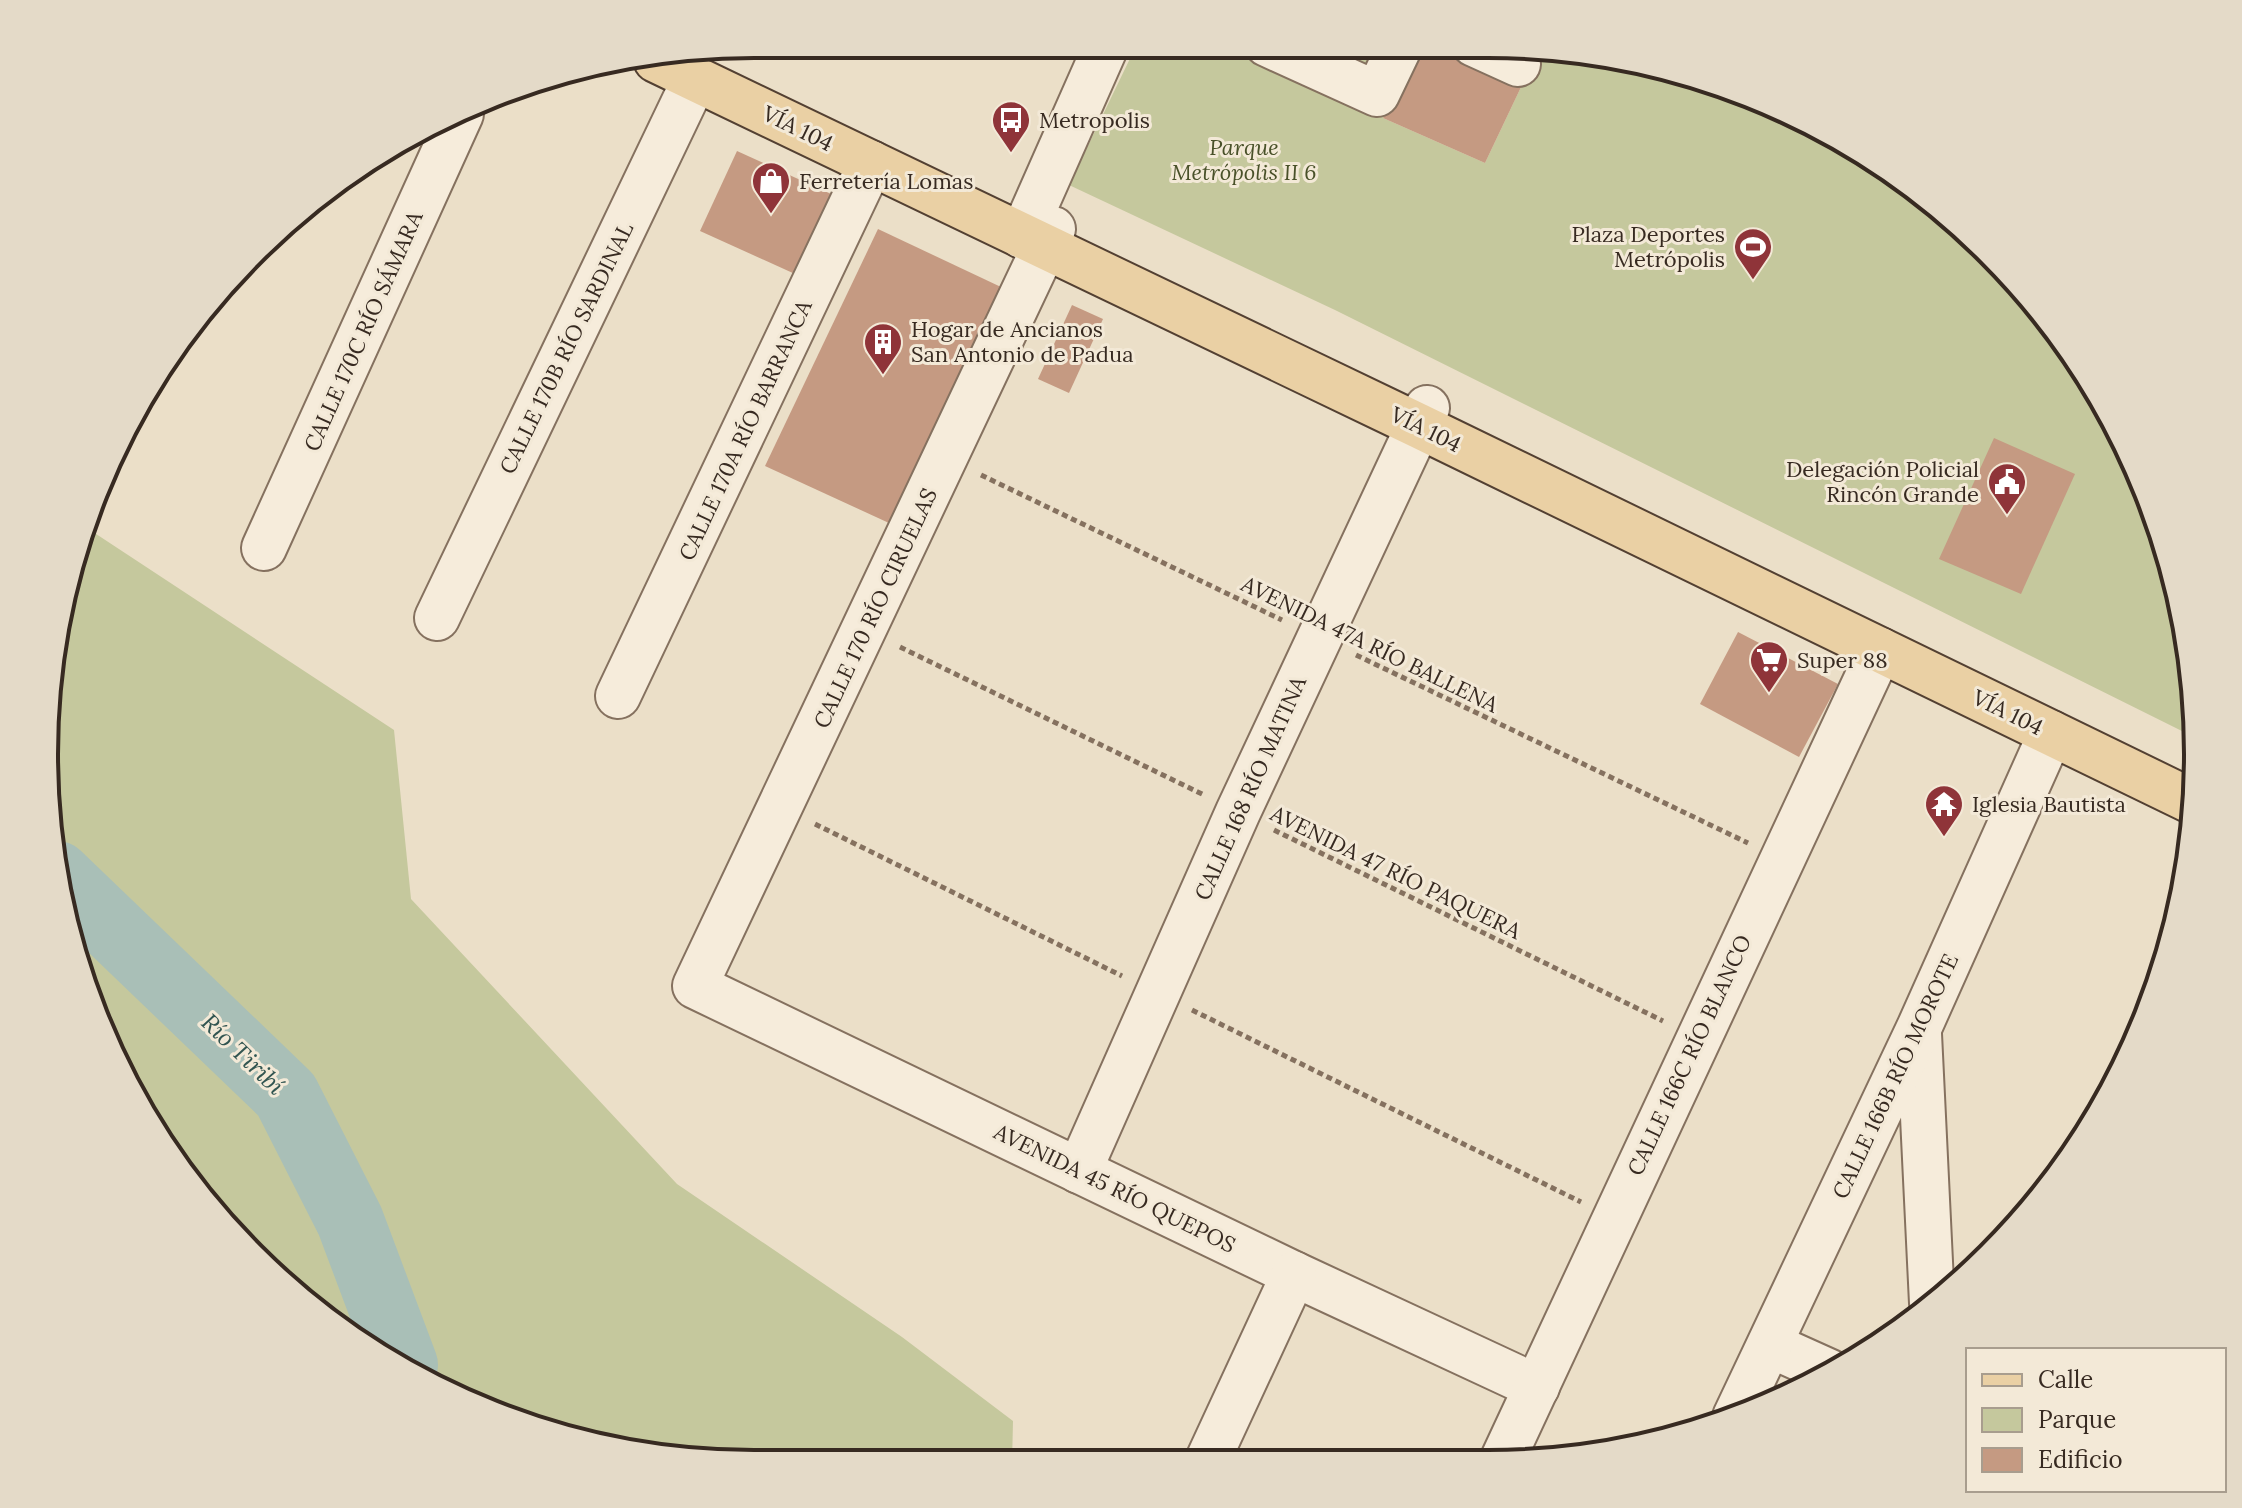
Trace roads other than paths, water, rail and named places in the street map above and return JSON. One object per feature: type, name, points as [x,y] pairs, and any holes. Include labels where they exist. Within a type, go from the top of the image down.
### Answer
[{"type":"main road","name":"VÍA 104","points":[[671,63],[691,67],[2184,776]]},
{"type":"main road","name":"VÍA 104","points":[[691,67],[871,163],[1038,232]]},
{"type":"main road","name":"VÍA 104","points":[[1422,416],[1880,650],[2183,797]]},
{"type":"street","name":"CALLE 170 RÍO CIRUELAS","points":[[695,986],[946,458],[1038,232],[1102,58]]},
{"type":"street","points":[[1298,58],[1377,94],[1394,58]]},
{"type":"street","points":[[1506,58],[1518,64]]},
{"type":"street","name":"CALLE 170B RÍO SARDINAL","points":[[437,618],[691,67]]},
{"type":"street","name":"CALLE 170C RÍO SÁMARA","points":[[264,548],[456,126]]},
{"type":"street","name":"CALLE 170A RÍO BARRANCA","points":[[618,696],[871,163]]},
{"type":"street","name":"CALLE 168 RÍO MATINA","points":[[1079,1171],[1238,812],[1422,416]]},
{"type":"street","name":"CALLE 166C RÍO BLANCO","points":[[1507,1450],[1880,650]]},
{"type":"street","name":"CALLE 166B RÍO MOROTE","points":[[1743,1401],[1919,1028],[2051,733]]},
{"type":"street","name":"AVENIDA 45 RÍO QUEPOS","points":[[695,986],[1294,1274],[1537,1387]]},
{"type":"street","points":[[1919,1028],[1931,1290]]},
{"type":"street","points":[[1212,1450],[1294,1274]]},
{"type":"street","points":[[1770,1345],[1818,1367]]},
{"type":"waterway","name":"Río Tiribí","points":[[71,888],[286,1095],[350,1221],[400,1353]]},
{"type":"place","name":"Metropolis","points":[[1011,154]]},
{"type":"place","name":"Ferretería Lomas","points":[[771,215]]},
{"type":"place","name":"Plaza Deportes Metrópolis","points":[[1753,281]]},
{"type":"place","name":"Hogar de Ancianos San Antonio de Padua","points":[[883,376]]},
{"type":"place","name":"Delegación Policial Rincón Grande","points":[[2007,516]]},
{"type":"place","name":"Super 88","points":[[1769,694]]},
{"type":"place","name":"Iglesia Bautista","points":[[1944,838]]},
{"type":"park label","name":"Parque Metrópolis II 6","points":[[1244,160]]}]
